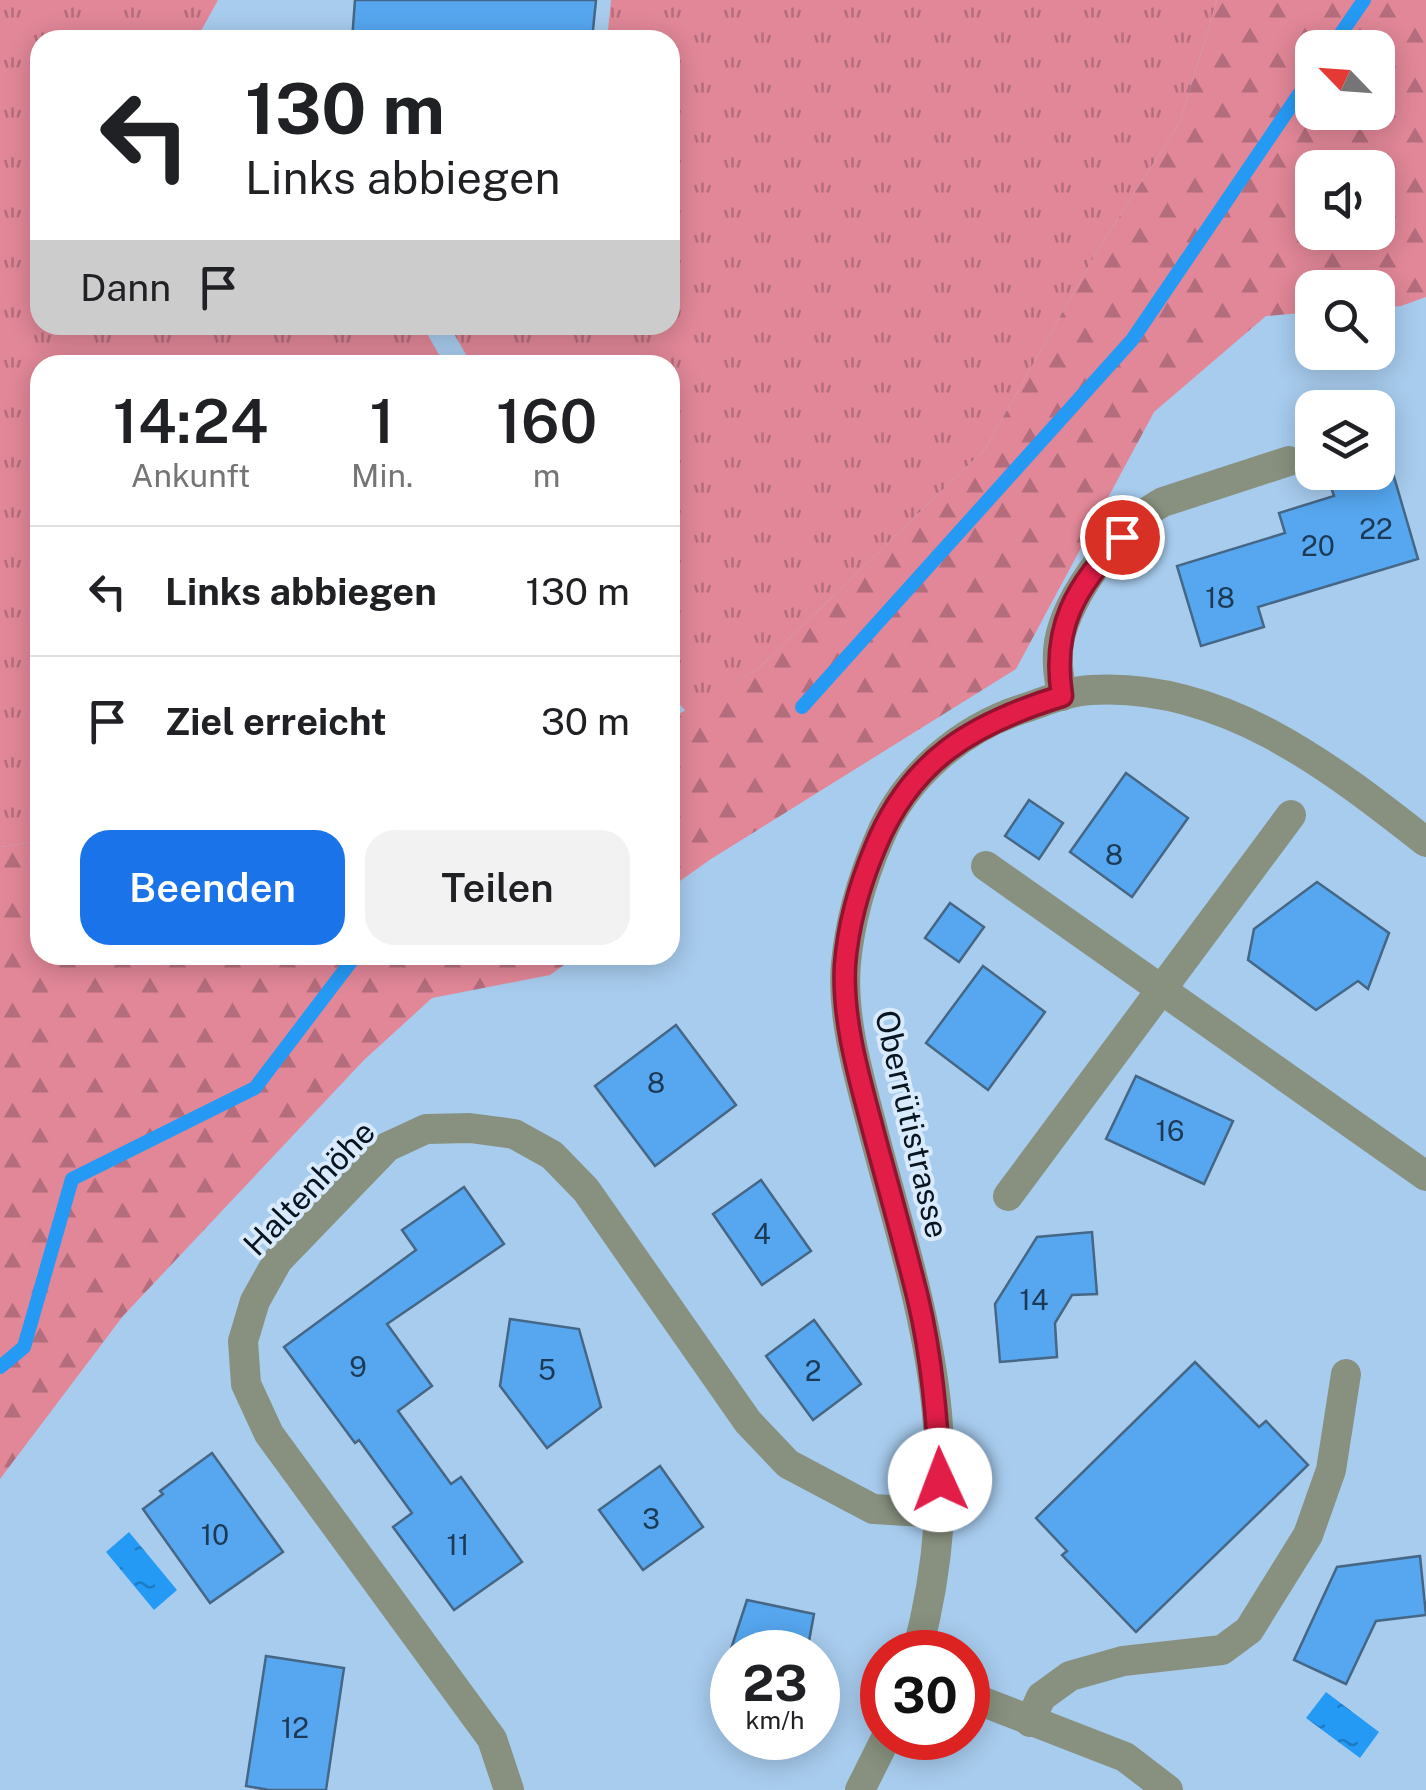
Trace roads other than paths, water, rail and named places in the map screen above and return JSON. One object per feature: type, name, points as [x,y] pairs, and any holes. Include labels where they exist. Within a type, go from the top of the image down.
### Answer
[{"type":"street","points":[[1062,696],[1057,664],[1068,611],[1099,562],[1146,511],[1289,461]]},
{"type":"street","name":"Oberrütistrasse","points":[[923,1630],[932,1599],[941,1514],[937,1413],[919,1304],[855,1060],[845,966],[863,877],[888,816],[916,777],[962,737],[1010,712],[1088,690],[1158,692],[1218,710],[1279,737],[1338,773],[1426,842]]},
{"type":"street","points":[[1008,1196],[1291,815]]},
{"type":"street","points":[[986,866],[1426,1176]]},
{"type":"street","name":"Haltenhöhe","points":[[509,1790],[492,1739],[269,1434],[246,1384],[242,1342],[254,1301],[278,1260],[387,1147],[426,1130],[470,1128],[514,1134],[552,1156],[586,1190],[748,1422],[788,1464],[873,1509],[941,1514]]},
{"type":"street","points":[[1030,1722],[1041,1697],[1070,1676],[1123,1661],[1222,1650],[1249,1630],[1308,1536],[1331,1470],[1346,1374]]},
{"type":"street","points":[[990,1705],[1126,1757],[1168,1790]]},
{"type":"street","points":[[860,1790],[875,1760]]},
{"type":"water","points":[[129,1532],[177,1590],[154,1610],[106,1552]]},
{"type":"water","points":[[1326,1692],[1379,1732],[1360,1758],[1306,1718]]},
{"type":"waterway","points":[[1343,30],[1364,0]]},
{"type":"waterway","points":[[802,707],[1132,340],[1295,100]]},
{"type":"waterway","points":[[0,1367],[24,1347],[72,1179],[255,1088],[348,965]]}]
